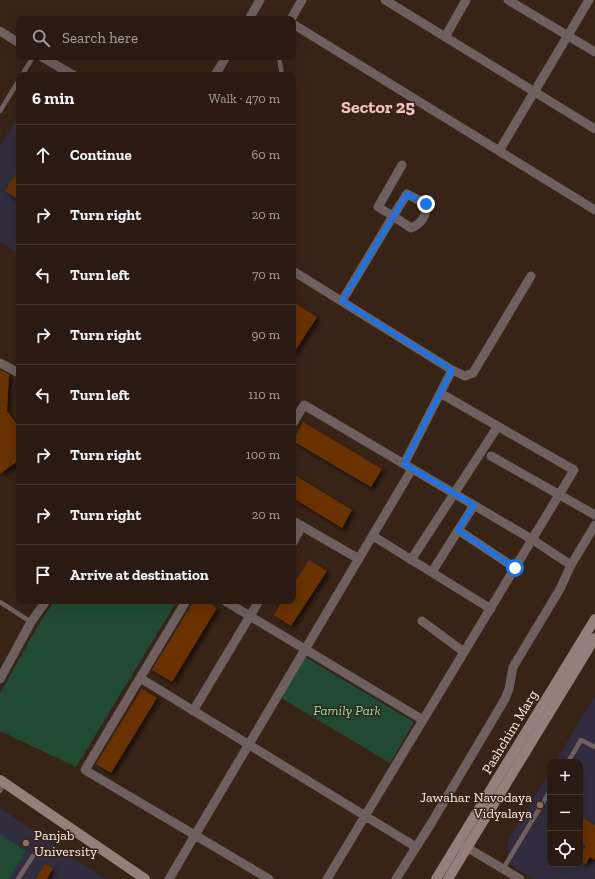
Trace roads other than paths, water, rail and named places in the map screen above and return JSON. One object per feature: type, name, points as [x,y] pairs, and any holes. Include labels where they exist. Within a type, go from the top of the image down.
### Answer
[{"type":"main road","name":"Pashchim Marg","points":[[436,879],[462,845],[595,619]]},
{"type":"main road","points":[[448,879],[462,845],[595,638]]},
{"type":"main road","points":[[0,787],[134,879]]},
{"type":"main road","points":[[0,787],[145,879]]},
{"type":"street","points":[[251,16],[260,0]]},
{"type":"street","points":[[293,16],[302,0]]},
{"type":"street","points":[[385,0],[595,129]]},
{"type":"street","points":[[444,37],[466,0]]},
{"type":"street","points":[[508,0],[595,52]]},
{"type":"street","points":[[499,151],[566,35],[589,0]]},
{"type":"street","points":[[296,26],[595,210]]},
{"type":"street","points":[[0,31],[16,41]]},
{"type":"street","points":[[47,60],[68,72]]},
{"type":"street","points":[[217,72],[224,60]]},
{"type":"street","points":[[342,301],[394,216],[378,207],[402,165]]},
{"type":"street","points":[[296,272],[452,370],[465,376],[473,373],[531,276]]},
{"type":"street","points":[[0,363],[16,371]]},
{"type":"street","points":[[169,879],[373,536],[408,467],[440,393],[452,370]]},
{"type":"street","points":[[326,879],[574,470],[440,393]]},
{"type":"street","points":[[296,418],[304,405],[474,505],[571,565]]},
{"type":"street","points":[[411,560],[453,493],[498,426]]},
{"type":"street","points":[[492,456],[595,515]]},
{"type":"street","points":[[432,572],[474,505]]},
{"type":"street","points":[[296,522],[359,559]]},
{"type":"street","points":[[396,879],[505,700],[513,667],[560,589],[571,565],[595,525]]},
{"type":"street","points":[[296,537],[302,526]]},
{"type":"street","points":[[458,530],[515,568]]},
{"type":"street","points":[[373,536],[491,608]]},
{"type":"street","points":[[1,674],[31,622],[44,604]]},
{"type":"street","points":[[184,604],[85,770],[269,879]]},
{"type":"street","points":[[230,604],[423,720]]},
{"type":"street","points":[[193,711],[257,604]]},
{"type":"street","points":[[422,621],[464,652]]},
{"type":"street","points":[[140,678],[416,847]]},
{"type":"street","points":[[462,845],[520,879]]},
{"type":"lane","points":[[24,72],[31,60]]},
{"type":"lane","points":[[280,60],[282,72]]},
{"type":"lane","points":[[0,111],[16,85]]},
{"type":"lane","points":[[0,602],[31,622]]},
{"type":"lane","points":[[570,759],[581,740],[595,747]]},
{"type":"lane","points":[[503,869],[548,795]]},
{"type":"lane","points":[[18,879],[33,856]]},
{"type":"place","name":"Jawahar Navodaya Vidyalaya","points":[[540,805]]},
{"type":"place","name":"Panjab University","points":[[26,843]]},
{"type":"district","name":"Sector 25","points":[[378,107]]},
{"type":"park label","name":"Family Park","points":[[347,710]]}]
